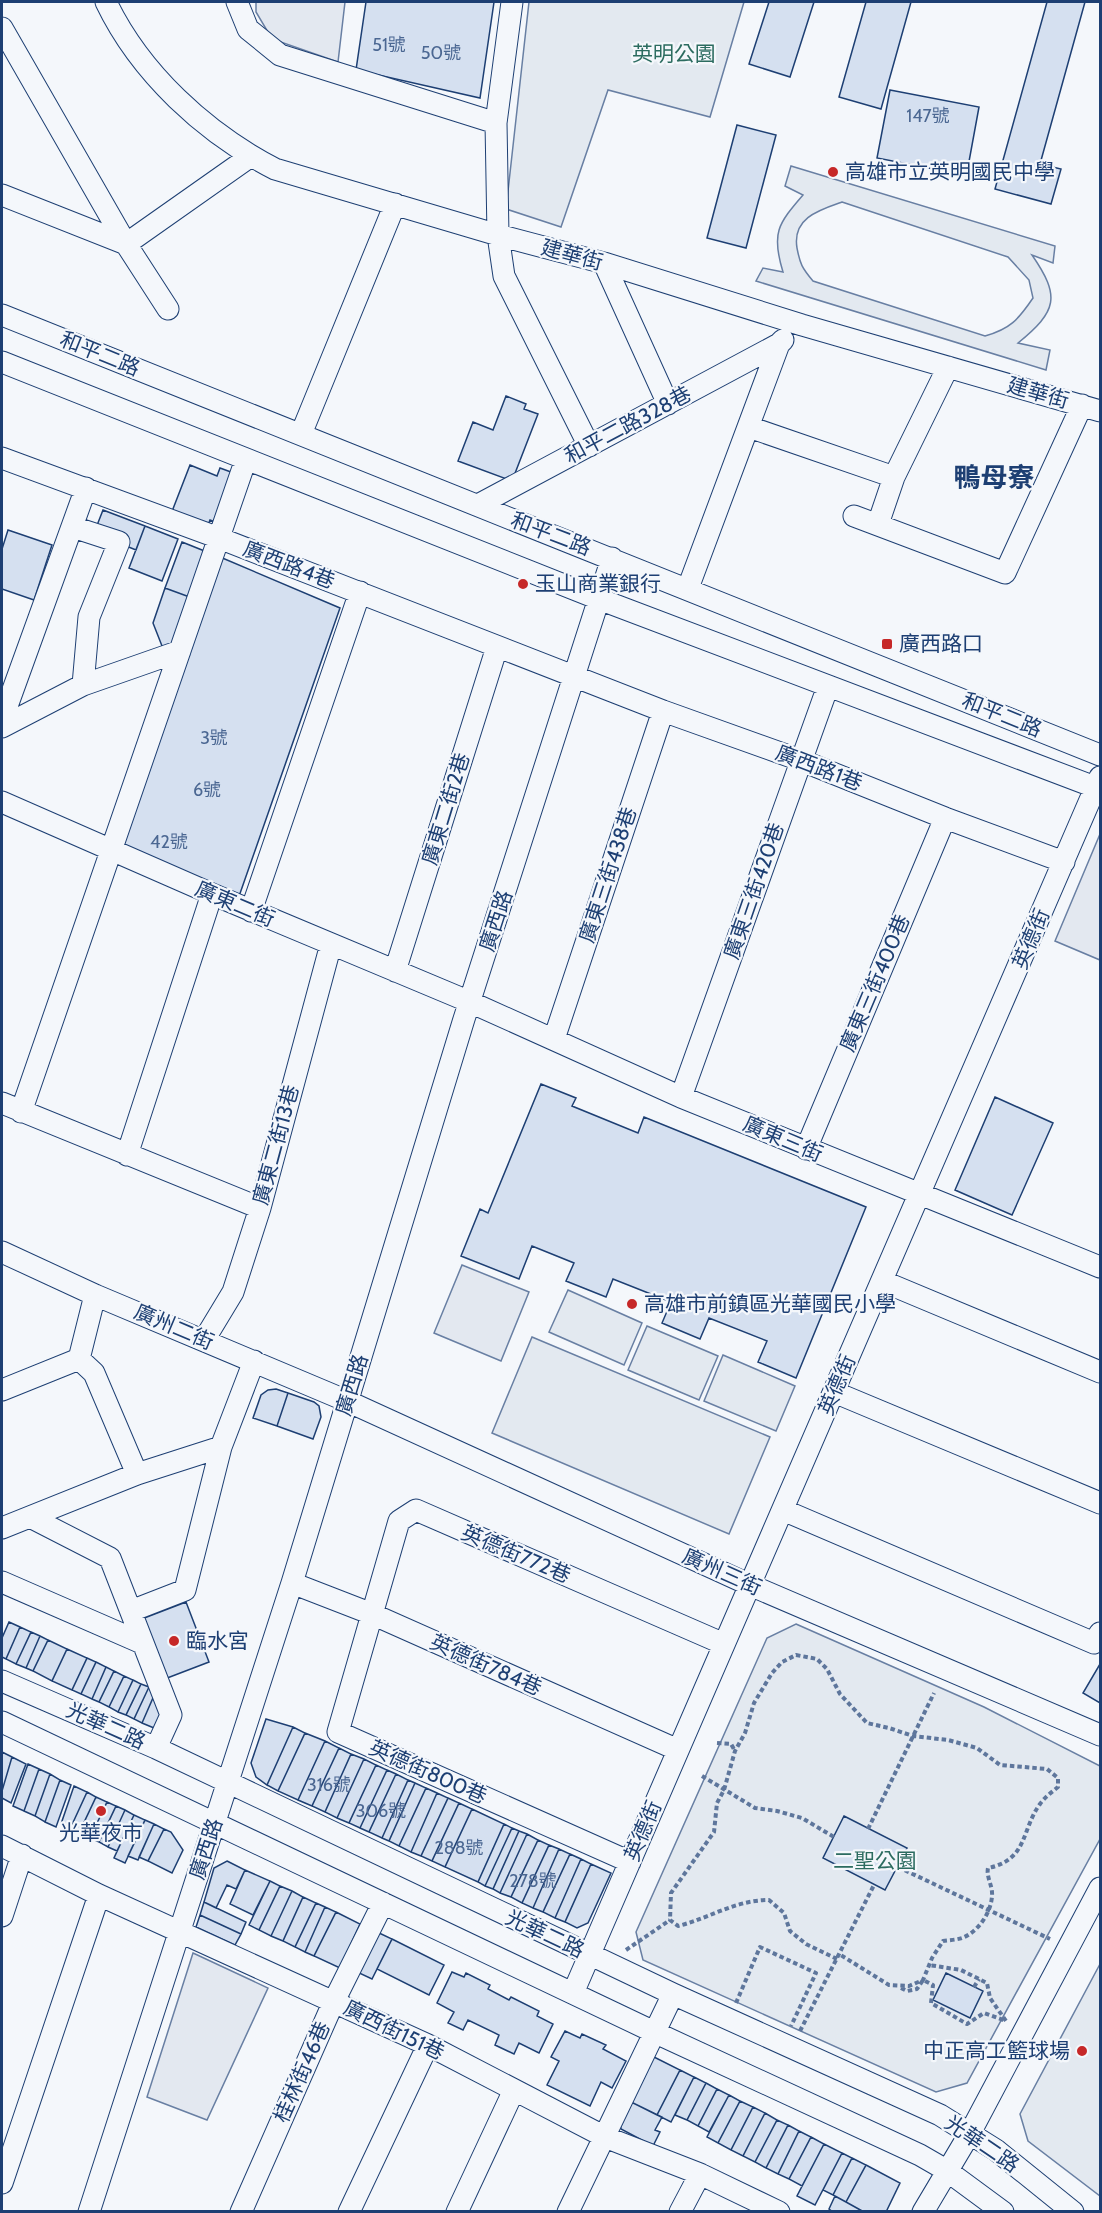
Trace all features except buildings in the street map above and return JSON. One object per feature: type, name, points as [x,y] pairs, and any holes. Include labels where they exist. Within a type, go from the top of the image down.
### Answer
[{"type":"street","name":"建華街","points":[[106,2],[118,27],[160,81],[220,135],[251,156],[276,169],[498,235],[604,263],[802,324],[1091,408]]},
{"type":"street","points":[[237,2],[248,29],[280,56],[496,123]]},
{"type":"street","points":[[512,2],[496,123],[498,235],[504,276],[589,446]]},
{"type":"street","points":[[2,28],[126,244],[168,309]]},
{"type":"street","points":[[126,244],[251,156]]},
{"type":"street","points":[[2,195],[126,244]]},
{"type":"street","points":[[301,434],[395,204]]},
{"type":"street","points":[[604,263],[668,404]]},
{"type":"street","name":"和平二路","points":[[2,315],[1101,755]]},
{"type":"street","name":"和平二路328巷","points":[[478,505],[779,344],[802,324]]},
{"type":"street","points":[[688,588],[779,344]]},
{"type":"street","name":"和平二路","points":[[2,362],[599,599],[1099,785]]},
{"type":"street","points":[[878,524],[894,477],[948,367]]},
{"type":"street","points":[[854,516],[1005,573],[1091,408]]},
{"type":"street","points":[[749,428],[894,477]]},
{"type":"street","name":"廣西路4巷","points":[[2,458],[219,537],[575,677]]},
{"type":"street","points":[[21,1112],[246,459]]},
{"type":"street","points":[[2,720],[86,488]]},
{"type":"street","points":[[73,527],[118,542],[89,617],[83,685]]},
{"type":"street","name":"廣西路","points":[[89,2211],[292,1583],[470,1002],[612,558]]},
{"type":"street","points":[[251,911],[360,592]]},
{"type":"street","name":"廣東二街2巷","points":[[395,971],[497,647]]},
{"type":"street","points":[[2,727],[83,685],[180,651]]},
{"type":"street","name":"廣西路1巷","points":[[575,677],[800,760],[945,818],[1064,862]]},
{"type":"street","name":"廣東三街420巷","points":[[681,1097],[828,686]]},
{"type":"street","name":"廣東三街438巷","points":[[554,1039],[663,711]]},
{"type":"street","name":"英德街","points":[[573,1993],[1099,785]]},
{"type":"street","name":"廣東二街","points":[[2,802],[251,911],[470,1002]]},
{"type":"street","name":"廣東三街400巷","points":[[806,1149],[945,818]]},
{"type":"street","points":[[127,1155],[212,894]]},
{"type":"street","name":"廣東二街13巷","points":[[204,1340],[233,1292],[260,1208],[331,944]]},
{"type":"street","name":"廣東三街","points":[[470,1002],[681,1097],[1101,1267]]},
{"type":"street","points":[[2,1103],[260,1208]]},
{"type":"street","name":"廣州二街","points":[[2,1252],[95,1295],[347,1401]]},
{"type":"street","points":[[882,1281],[1101,1372]]},
{"type":"street","points":[[79,1359],[95,1295]]},
{"type":"street","points":[[2,1390],[79,1359]]},
{"type":"street","points":[[79,1359],[94,1373],[137,1474]]},
{"type":"street","points":[[131,1611],[185,1590],[221,1447],[254,1361]]},
{"type":"street","points":[[834,1392],[1101,1503]]},
{"type":"street","name":"廣州三街","points":[[347,1401],[750,1586],[1101,1735]]},
{"type":"street","points":[[2,1528],[137,1474],[221,1447]]},
{"type":"street","name":"英德街772巷","points":[[372,1614],[399,1521],[416,1510],[724,1644]]},
{"type":"street","points":[[783,1510],[1097,1638]]},
{"type":"street","points":[[30,1517],[110,1558],[171,1715],[156,1748]]},
{"type":"street","points":[[2,1582],[142,1643]]},
{"type":"street","name":"英德街784巷","points":[[292,1583],[372,1614],[678,1750]]},
{"type":"street","name":"英德街800巷","points":[[372,1614],[338,1732],[630,1862]]},
{"type":"street","name":"光華二路","points":[[2,1681],[156,1748],[673,1994],[940,2115],[996,2151],[1073,2211]]},
{"type":"street","name":"光華二路","points":[[2,1722],[654,2032],[920,2155],[946,2170],[1003,2211]]},
{"type":"street","name":"廣西街151巷","points":[[2,1846],[99,1895],[428,2045],[605,2137],[700,2174],[778,2211]]},
{"type":"street","points":[[2,1916],[22,1855]]},
{"type":"street","points":[[923,2211],[970,2133],[1101,1888]]},
{"type":"street","points":[[2,2183],[99,1895]]},
{"type":"street","name":"桂林街46巷","points":[[242,2211],[334,2001],[383,1903]]},
{"type":"street","points":[[567,2211],[673,1994]]},
{"type":"street","points":[[349,2211],[428,2045]]},
{"type":"street","points":[[457,2211],[514,2090]]},
{"type":"street","points":[[680,2211],[700,2174]]},
{"type":"path","points":[[796,1655],[817,1659],[826,1669],[840,1694],[867,1723],[913,1736],[948,1740],[977,1748],[1000,1764],[1047,1769],[1058,1778],[1058,1787],[1041,1802],[1023,1844],[1009,1861],[988,1868],[987,1874],[991,1881],[992,1896],[989,1910],[978,1926],[963,1938],[943,1941],[923,1980],[909,1986],[897,1987],[838,1957],[806,1944],[790,1931],[784,1913],[769,1900],[751,1900],[714,1913],[700,1921],[678,1926],[670,1920],[671,1893],[714,1832],[717,1803],[724,1790],[735,1751],[745,1733],[754,1704],[772,1673],[782,1662],[796,1655]]},
{"type":"path","points":[[868,1829],[934,1693]]},
{"type":"path","points":[[717,1743],[731,1744],[735,1751]]},
{"type":"path","points":[[702,1776],[755,1808],[802,1818],[834,1837]]},
{"type":"path","points":[[897,1867],[1050,1939]]},
{"type":"path","points":[[800,2033],[874,1885]]},
{"type":"path","points":[[622,1952],[670,1920]]},
{"type":"path","points":[[735,2003],[760,1947],[816,1973],[790,2028]]},
{"type":"path","points":[[923,1980],[933,1986],[931,2003],[967,2024],[984,2013],[1006,2021],[990,1998],[987,1983],[961,1970],[929,1965]]},
{"type":"path","points":[[974,1987],[979,1979]]},
{"type":"path","points":[[958,2019],[961,2014]]},
{"type":"green space","name":"英明公園","points":[[529,2],[744,2],[710,117],[608,90],[561,227],[506,209]]},
{"type":"green space","points":[[791,166],[1055,246],[1053,263],[1032,255],[1048,282],[1051,293],[1050,303],[1041,322],[1018,343],[1050,350],[1046,370],[756,281],[763,268],[783,272],[777,238],[779,230],[803,195],[785,186]],"holes":[[[842,202],[1008,257],[1029,280],[1033,298],[1013,323],[985,336],[813,281],[800,262],[797,238],[799,229],[809,217]]]},
{"type":"green space","points":[[568,1290],[642,1323],[624,1365],[549,1332]]},
{"type":"green space","points":[[647,1326],[718,1356],[699,1400],[628,1370]]},
{"type":"green space","points":[[532,1337],[770,1437],[729,1534],[492,1433]]},
{"type":"green space","points":[[723,1355],[795,1386],[776,1431],[704,1401]]},
{"type":"green space","name":"二聖公園","points":[[796,1624],[984,1707],[1100,1766],[1100,1839],[967,2083],[936,2092],[643,1960],[636,1932],[767,1638]]},
{"type":"green space","name":"中正高工籃球場","points":[[1100,1964],[1100,2196],[1028,2141],[1020,2114]]},
{"type":"shaded area","points":[[256,2],[345,2],[338,62],[272,39],[256,12]]},
{"type":"shaded area","points":[[1100,834],[1100,960],[1055,941]]},
{"type":"shaded area","points":[[462,1265],[529,1292],[501,1361],[434,1333]]},
{"type":"shaded area","points":[[193,1953],[268,1988],[207,2120],[147,2097]]},
{"type":"place","name":"高雄市立英明國民中學","points":[[833,172]]},
{"type":"place","name":"玉山商業銀行","points":[[523,584]]},
{"type":"place","name":"廣西路口","points":[[887,644]]},
{"type":"place","name":"高雄市前鎮區光華國民小學","points":[[632,1304]]},
{"type":"place","name":"臨水宮","points":[[174,1641]]},
{"type":"place","name":"光華夜市","points":[[101,1811]]},
{"type":"place","name":"中正高工籃球場","points":[[1082,2051]]},
{"type":"district","name":"鴨母寮","points":[[994,478]]}]
